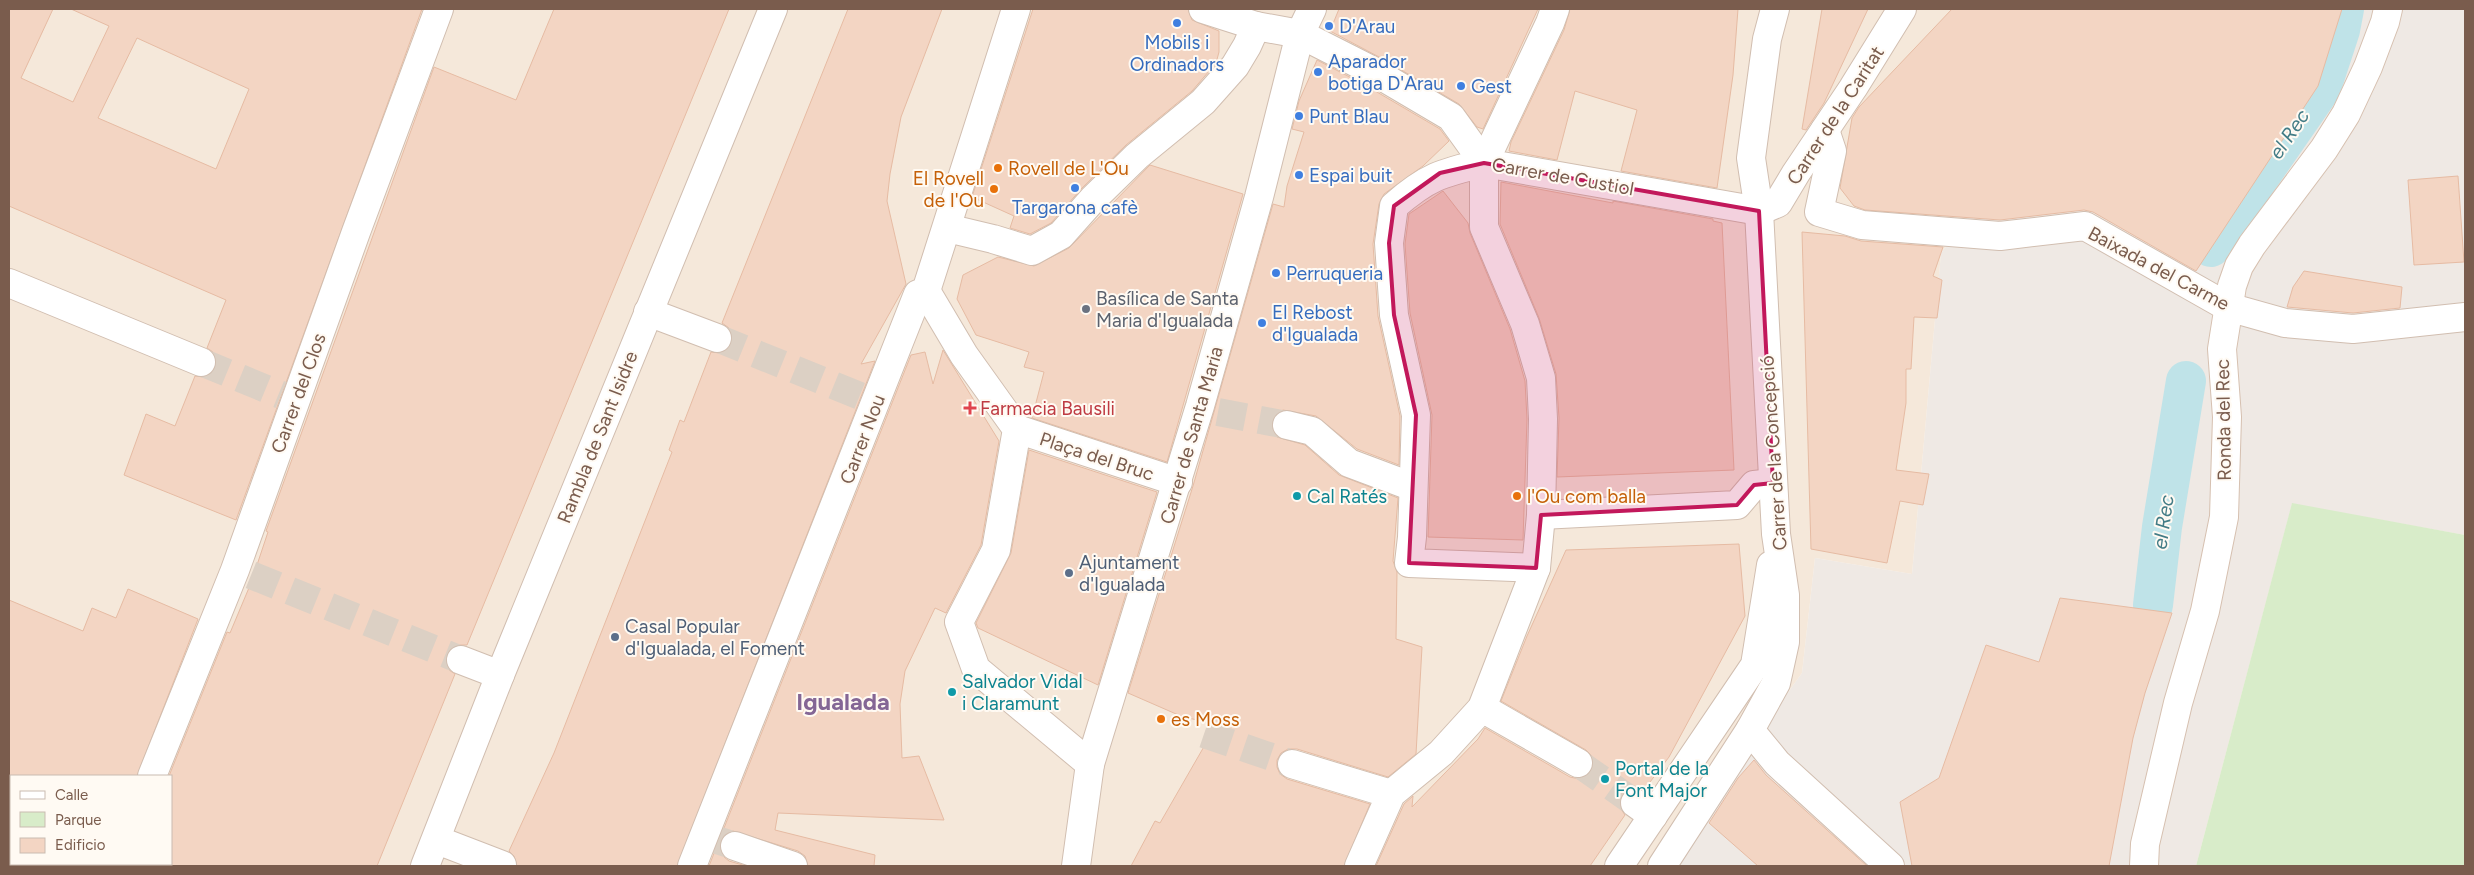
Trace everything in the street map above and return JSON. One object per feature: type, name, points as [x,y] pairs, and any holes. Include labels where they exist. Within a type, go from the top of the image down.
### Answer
[{"type":"street","name":"Carrer del Clos","points":[[152,775],[243,573],[288,398],[439,9]]},
{"type":"street","name":"Rambla de Sant Isidre","points":[[425,866],[437,840],[500,675],[773,9]]},
{"type":"street","name":"Carrer Nou","points":[[692,866],[719,841],[868,399],[918,294],[926,291],[1016,9]]},
{"type":"street","name":"Carrer de Custiol","points":[[1203,9],[1256,26],[1300,34],[1374,71],[1451,117],[1484,163],[1759,211]]},
{"type":"street","name":"Carrer de Santa Maria","points":[[1076,866],[1090,764],[1178,482],[1209,409],[1300,34],[1312,9]]},
{"type":"street","points":[[1359,866],[1391,794],[1488,712],[1536,568],[1541,515],[1543,419],[1541,378],[1525,324],[1484,227],[1484,163],[1555,9]]},
{"type":"street","name":"Carrer de la Concepció","points":[[1662,866],[1750,730],[1776,683],[1785,642],[1785,595],[1776,534],[1759,211],[1751,158],[1767,40],[1775,9]]},
{"type":"street","name":"Carrer de la Caritat","points":[[1759,211],[1778,203],[1902,9]]},
{"type":"street","name":"Ronda del Rec","points":[[2144,866],[2145,844],[2178,703],[2205,611],[2224,516],[2226,418],[2222,349],[2228,307],[2239,266],[2252,245],[2324,149],[2346,114],[2368,67],[2388,9]]},
{"type":"street","points":[[947,228],[994,238],[1032,251],[1061,235],[1093,198],[1137,156],[1203,102],[1234,66],[1256,26]]},
{"type":"street","name":"Baixada del Carme","points":[[1825,130],[1832,151],[1819,212],[1862,225],[2000,236],[2085,226],[2228,307],[2285,323],[2352,329],[2465,317]]},
{"type":"street","points":[[1484,163],[1440,173],[1414,188],[1394,206],[1389,243],[1394,315],[1416,415],[1412,537],[1409,564],[1536,568]]},
{"type":"street","points":[[9,283],[201,362]]},
{"type":"street","points":[[926,291],[964,355],[1017,429],[996,550],[959,622],[976,669],[1090,764]]},
{"type":"street","points":[[648,312],[716,338]]},
{"type":"street","points":[[1287,425],[1312,431],[1349,463],[1413,487]]},
{"type":"street","name":"Plaça del Bruc","points":[[1017,429],[1178,482]]},
{"type":"street","points":[[1541,515],[1737,505],[1754,485],[1773,483]]},
{"type":"street","points":[[1619,866],[1644,809],[1755,665],[1776,534]]},
{"type":"street","points":[[461,660],[500,675]]},
{"type":"street","points":[[1488,712],[1578,763]]},
{"type":"street","points":[[1750,730],[1777,763],[1890,866]]},
{"type":"street","points":[[1292,764],[1391,794]]},
{"type":"street","points":[[437,840],[502,865]]},
{"type":"street","points":[[719,841],[793,866]]},
{"type":"highlighted area","points":[[1484,163],[1759,211],[1773,483],[1754,485],[1737,505],[1541,515],[1536,568],[1409,563],[1416,415],[1394,315],[1389,243],[1394,206],[1440,173]]},
{"type":"shaded area","points":[[9,9],[2128,9],[1941,253],[1912,574],[1815,558],[1802,673],[1705,807],[1670,866],[9,866]]},
{"type":"shaded area","points":[[2128,9],[2465,9],[2465,535],[2292,504],[2196,866],[1670,866],[1705,807],[1802,673],[1815,558],[1912,574],[1941,253]]},
{"type":"green space","points":[[2292,503],[2465,535],[2465,866],[2196,866]]},
{"type":"building","points":[[9,9],[53,9],[21,78],[73,102],[109,26],[71,9],[422,9],[236,520],[124,475],[146,414],[175,426],[195,376],[204,377],[210,375],[215,368],[216,359],[213,352],[207,348],[226,300],[9,206]],"holes":[[[137,38],[249,89],[216,169],[98,118]]]},
{"type":"building","points":[[554,9],[729,9],[467,645],[458,645],[451,648],[447,654],[446,663],[449,670],[455,674],[377,866],[171,866],[172,775],[169,775],[227,632],[230,633],[251,583],[268,532],[266,531],[434,67],[516,100]]},
{"type":"building","points":[[848,9],[942,9],[901,117],[890,174],[887,201],[906,284],[861,364],[875,361],[677,866],[517,866],[514,856],[509,851],[554,753],[672,452],[669,450],[680,420],[684,422],[711,352],[720,353],[727,350],[731,344],[732,335],[729,328],[722,323]]},
{"type":"building","points":[[1033,9],[1188,9],[1192,20],[1219,31],[1219,52],[1216,63],[1192,91],[1126,145],[1082,188],[1051,223],[1030,234],[1010,228],[1014,216],[972,197]]},
{"type":"building","points":[[1339,9],[1538,9],[1483,129],[1477,127],[1459,104],[1381,58],[1330,31]]},
{"type":"building","points":[[1570,9],[1738,9],[1733,75],[1717,188],[1621,171],[1637,110],[1575,91],[1557,160],[1509,151],[1511,142],[1564,30]]},
{"type":"building","points":[[1822,9],[1868,9],[1824,103],[1806,130],[1802,129]]},
{"type":"building","points":[[1952,9],[2342,9],[2318,86],[2196,271],[2093,212],[2084,210],[2000,220],[1865,210],[1854,206],[1840,188],[1852,118],[1859,107]]},
{"type":"building","points":[[1317,60],[1365,85],[1440,129],[1449,141],[1423,166],[1384,194],[1379,204],[1373,244],[1378,316],[1400,416],[1399,465],[1357,449],[1316,416],[1283,410],[1275,415],[1272,422],[1272,430],[1277,437],[1305,445],[1339,475],[1398,498],[1393,561],[1397,572],[1396,639],[1422,647],[1416,754],[1388,777],[1297,749],[1288,749],[1281,753],[1277,760],[1277,767],[1280,774],[1287,779],[1370,804],[1344,866],[1131,866],[1155,821],[1160,823],[1217,724],[1183,717],[1128,693],[1193,486],[1273,204],[1284,207],[1287,186],[1304,132],[1292,129],[1299,101]]},
{"type":"building","name":"Basílica de Santa Maria d'Igualada","points":[[1150,165],[1243,194],[1167,462],[1032,418],[1044,372],[1024,367],[1029,352],[976,335],[957,299],[963,275],[998,257],[1034,266],[1069,248]]},
{"type":"building","points":[[2458,176],[2464,262],[2414,265],[2408,180]]},
{"type":"building","points":[[1501,182],[1713,219],[1713,221],[1722,223],[1734,470],[1557,477],[1559,418],[1556,374],[1539,318],[1500,224]]},
{"type":"building","points":[[1443,191],[1468,223],[1470,233],[1510,329],[1525,381],[1527,419],[1523,540],[1428,537],[1432,415],[1410,313],[1405,244],[1409,214]]},
{"type":"building","points":[[1802,232],[1845,236],[1861,241],[1943,247],[1933,276],[1942,280],[1937,318],[1914,317],[1911,369],[1906,369],[1906,403],[1896,470],[1929,474],[1923,505],[1900,501],[1887,563],[1811,549]]},
{"type":"building","points":[[2304,271],[2402,287],[2400,308],[2353,313],[2287,307],[2293,287]]},
{"type":"building","points":[[943,350],[999,441],[981,545],[946,613],[935,608],[905,671],[900,704],[902,758],[919,756],[944,820],[778,813],[775,830],[875,855],[874,866],[808,866],[805,856],[798,851],[733,831],[725,834],[720,840],[720,849],[724,857],[729,861],[746,866],[709,866],[911,355],[925,352],[933,384]]},
{"type":"building","name":"Ajuntament d'Igualada","points":[[1029,450],[1157,492],[1098,685],[978,628],[976,623],[1011,553]]},
{"type":"building","points":[[1739,544],[1745,616],[1669,757],[1644,790],[1636,787],[1622,794],[1619,802],[1625,815],[1590,866],[1376,866],[1404,804],[1413,796],[1412,807],[1478,739],[1485,728],[1570,777],[1579,779],[1591,771],[1594,762],[1586,750],[1501,701],[1527,636],[1566,550]]},
{"type":"building","points":[[128,589],[198,619],[137,775],[9,776],[9,600],[83,631],[92,608],[116,618]]},
{"type":"building","points":[[2060,598],[2172,613],[2145,693],[2133,738],[2109,866],[1912,866],[1900,802],[1939,778],[1986,645],[2039,662]]},
{"type":"building","points":[[1754,760],[1766,775],[1867,866],[1758,866],[1709,823],[1738,778]]},
{"type":"waterway","name":"el Rec","points":[[2211,247],[2321,88],[2340,30],[2344,9]]},
{"type":"waterway","name":"el Rec","points":[[2153,605],[2162,527],[2186,381]]},
{"type":"tunnel","points":[[717,338],[860,396]]},
{"type":"tunnel","points":[[201,362],[281,395]]},
{"type":"tunnel","points":[[1218,412],[1287,425]]},
{"type":"tunnel","points":[[251,575],[461,660]]},
{"type":"tunnel","points":[[1204,734],[1292,764]]},
{"type":"tunnel","points":[[1578,763],[1635,803]]},
{"type":"tunnel","points":[[717,840],[735,846]]},
{"type":"place","name":"Mobils i Ordinadors","points":[[1177,23]]},
{"type":"place","name":"D'Arau","points":[[1329,26]]},
{"type":"place","name":"Aparador botiga D'Arau","points":[[1318,72]]},
{"type":"place","name":"Gest","points":[[1461,86]]},
{"type":"place","name":"Punt Blau","points":[[1299,116]]},
{"type":"place","name":"Rovell de L'Ou","points":[[998,168]]},
{"type":"place","name":"Espai buit","points":[[1299,175]]},
{"type":"place","name":"Targarona cafè","points":[[1075,188]]},
{"type":"place","name":"El Rovell de I'Ou","points":[[994,189]]},
{"type":"place","name":"Perruqueria","points":[[1276,273]]},
{"type":"place","name":"Basílica de Santa Maria d'Igualada","points":[[1086,309]]},
{"type":"place","name":"El Rebost d'Igualada","points":[[1262,323]]},
{"type":"place","name":"Farmacia Bausili","points":[[970,408]]},
{"type":"place","name":"Cal Ratés","points":[[1297,496]]},
{"type":"place","name":"l'Ou com balla","points":[[1517,496]]},
{"type":"place","name":"Ajuntament d'Igualada","points":[[1069,573]]},
{"type":"place","name":"Casal Popular d'Igualada, el Foment","points":[[615,637]]},
{"type":"place","name":"Salvador Vidal i Claramunt","points":[[952,692]]},
{"type":"place","name":"es Moss","points":[[1161,719]]},
{"type":"place","name":"Portal de la Font Major","points":[[1605,779]]},
{"type":"district","name":"Igualada","points":[[843,702]]}]
